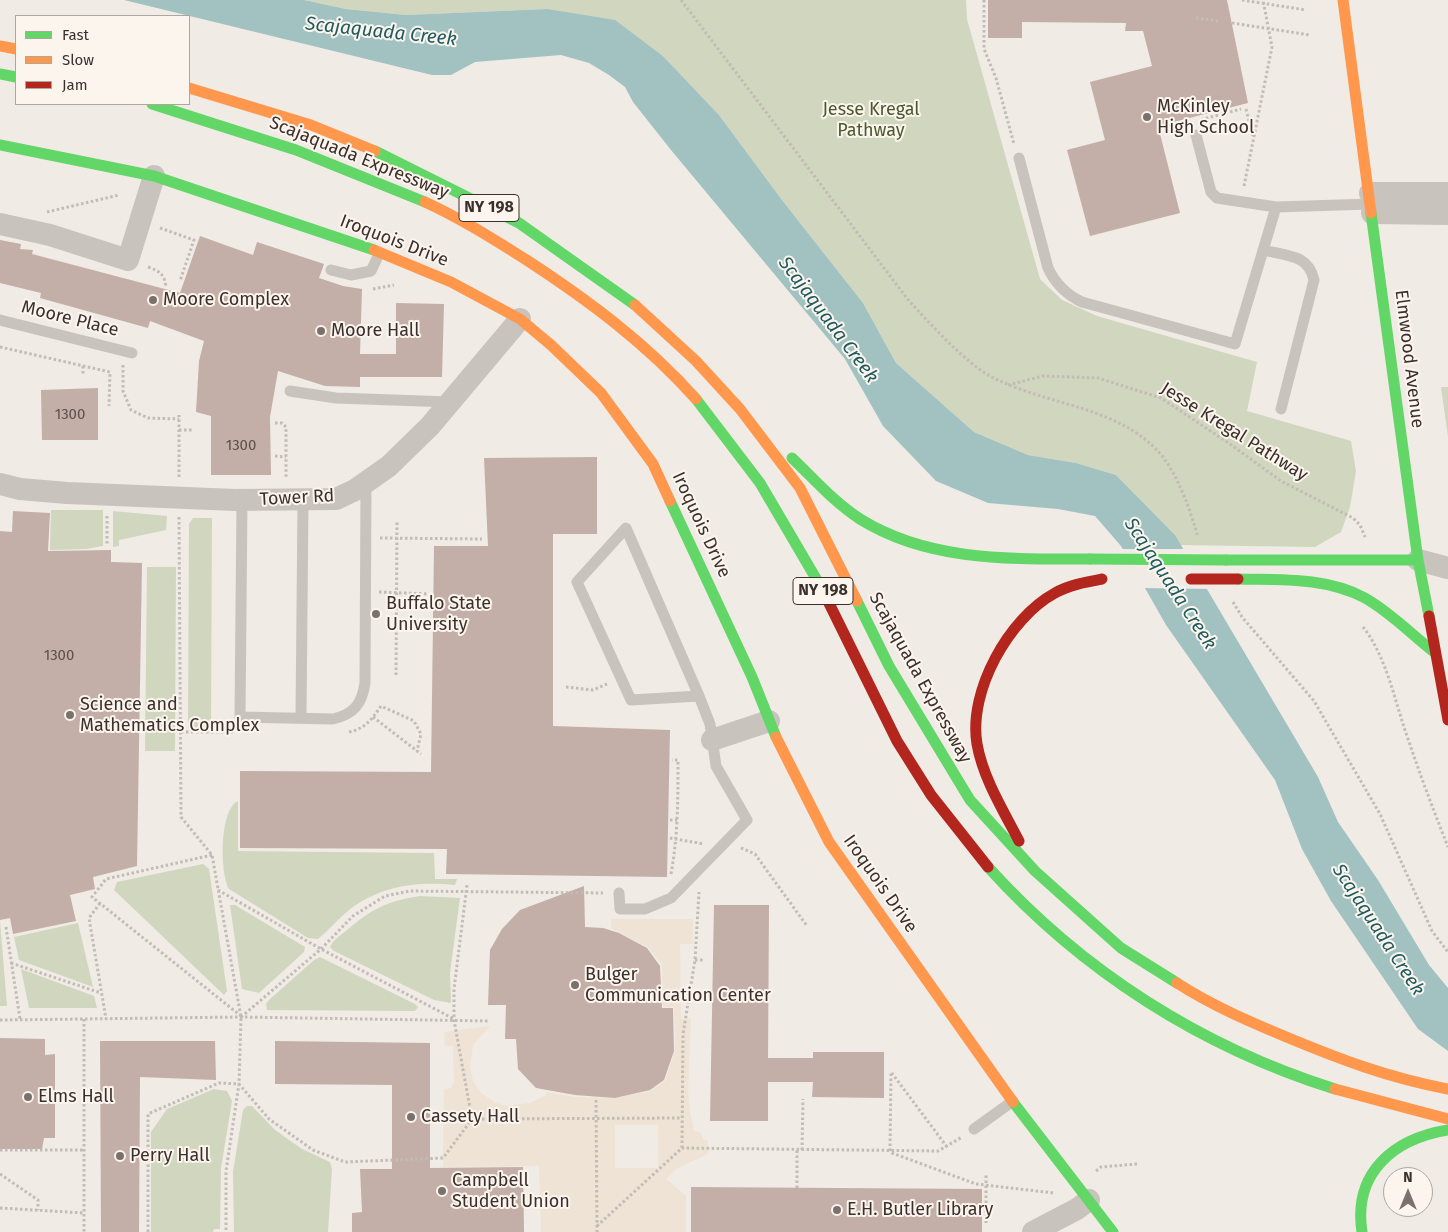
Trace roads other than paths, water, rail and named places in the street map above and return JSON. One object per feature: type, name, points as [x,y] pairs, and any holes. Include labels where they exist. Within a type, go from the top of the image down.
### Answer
[{"type":"main road","name":"Elmwood Avenue","points":[[1343,0],[1418,560],[1448,720]]},
{"type":"main road","points":[[0,46],[15,49]]},
{"type":"main road","points":[[0,74],[15,77]]},
{"type":"main road","name":"Scajaquada Expressway","points":[[190,88],[311,125],[368,148],[519,223],[600,278],[644,311],[696,361],[740,409],[800,488],[889,666],[970,800],[1035,871],[1121,948],[1192,992],[1244,1019],[1350,1064],[1416,1083],[1448,1089]]},
{"type":"main road","name":"Scajaquada Expressway","points":[[156,105],[219,122],[289,146],[437,208],[520,256],[574,291],[618,324],[678,379],[718,424],[764,488],[824,593],[898,743],[936,802],[964,840],[1032,915],[1128,989],[1178,1022],[1227,1047],[1286,1072],[1381,1103],[1448,1119]]},
{"type":"main road","name":"Iroquois Drive","points":[[0,145],[152,182],[348,240],[451,282],[520,319],[601,393],[653,464],[752,677],[769,721],[829,842],[1013,1101],[1113,1232]]},
{"type":"main road","points":[[740,409],[838,501],[860,519],[890,534],[926,548],[955,553],[1030,559],[1418,560]]},
{"type":"main road","points":[[1035,871],[987,774],[977,742],[978,702],[986,678],[1000,652],[1034,608],[1054,593],[1077,584],[1106,578]]},
{"type":"main road","points":[[1179,578],[1303,580],[1336,585],[1366,599],[1434,652]]},
{"type":"main road","points":[[1362,1232],[1361,1203],[1366,1184],[1378,1166],[1393,1150],[1414,1139],[1448,1130]]},
{"type":"street","points":[[0,224],[50,235],[128,260],[152,182]]},
{"type":"street","points":[[1371,204],[1448,194]]},
{"type":"street","points":[[1371,204],[1448,214]]},
{"type":"street","name":"Tower Rd","points":[[0,484],[20,489],[43,491],[242,500],[336,499],[366,483],[389,466],[416,440],[520,319]]},
{"type":"street","points":[[1418,560],[1448,568]]},
{"type":"street","points":[[712,740],[769,721]]},
{"type":"street","points":[[1033,1232],[1077,1210],[1088,1200]]},
{"type":"lane","points":[[1196,136],[1211,192],[1217,198],[1276,207],[1371,204]]},
{"type":"lane","points":[[1018,152],[1048,268],[1060,286],[1072,297],[1082,302],[1235,344],[1276,207]]},
{"type":"lane","points":[[1263,250],[1303,260],[1312,270],[1314,280],[1281,409]]},
{"type":"lane","points":[[331,270],[351,275],[371,271],[379,254]]},
{"type":"lane","name":"Moore Place","points":[[0,320],[128,352]]},
{"type":"lane","points":[[290,391],[336,398],[450,402]]},
{"type":"lane","points":[[242,500],[240,717],[333,719],[344,716],[359,705],[365,683],[366,483]]},
{"type":"lane","points":[[302,500],[302,718]]},
{"type":"lane","points":[[619,893],[620,909],[646,909],[671,898],[747,820],[716,766],[710,724],[699,696],[626,528],[577,582],[631,700],[699,696]]},
{"type":"lane","points":[[974,1129],[1013,1101]]},
{"type":"water","name":"Scajaquada Creek","points":[[124,0],[304,0],[346,9],[406,15],[547,9],[615,20],[664,57],[719,115],[782,200],[863,303],[896,363],[974,432],[1028,455],[1076,463],[1116,475],[1175,535],[1318,777],[1338,822],[1378,880],[1429,965],[1448,988],[1448,1051],[1418,1029],[1331,901],[1302,849],[1275,780],[1166,625],[1121,546],[1095,516],[1058,509],[988,503],[936,481],[883,426],[845,359],[671,150],[633,102],[625,87],[589,63],[561,55],[475,62],[451,75],[432,75]]},
{"type":"place","name":"McKinley High School","points":[[1147,117]]},
{"type":"place","name":"Moore Complex","points":[[153,300]]},
{"type":"place","name":"Moore Hall","points":[[321,331]]},
{"type":"place","name":"Buffalo State University","points":[[376,614]]},
{"type":"place","name":"Science and Mathematics Complex","points":[[70,715]]},
{"type":"place","name":"Bulger Communication Center","points":[[575,985]]},
{"type":"place","name":"Elms Hall","points":[[28,1097]]},
{"type":"place","name":"Cassety Hall","points":[[411,1117]]},
{"type":"place","name":"Perry Hall","points":[[120,1156]]},
{"type":"place","name":"Campbell Student Union","points":[[442,1191]]},
{"type":"place","name":"E.H. Butler Library","points":[[837,1210]]},
{"type":"park label","name":"Jesse Kregal Pathway","points":[[871,120]]}]
